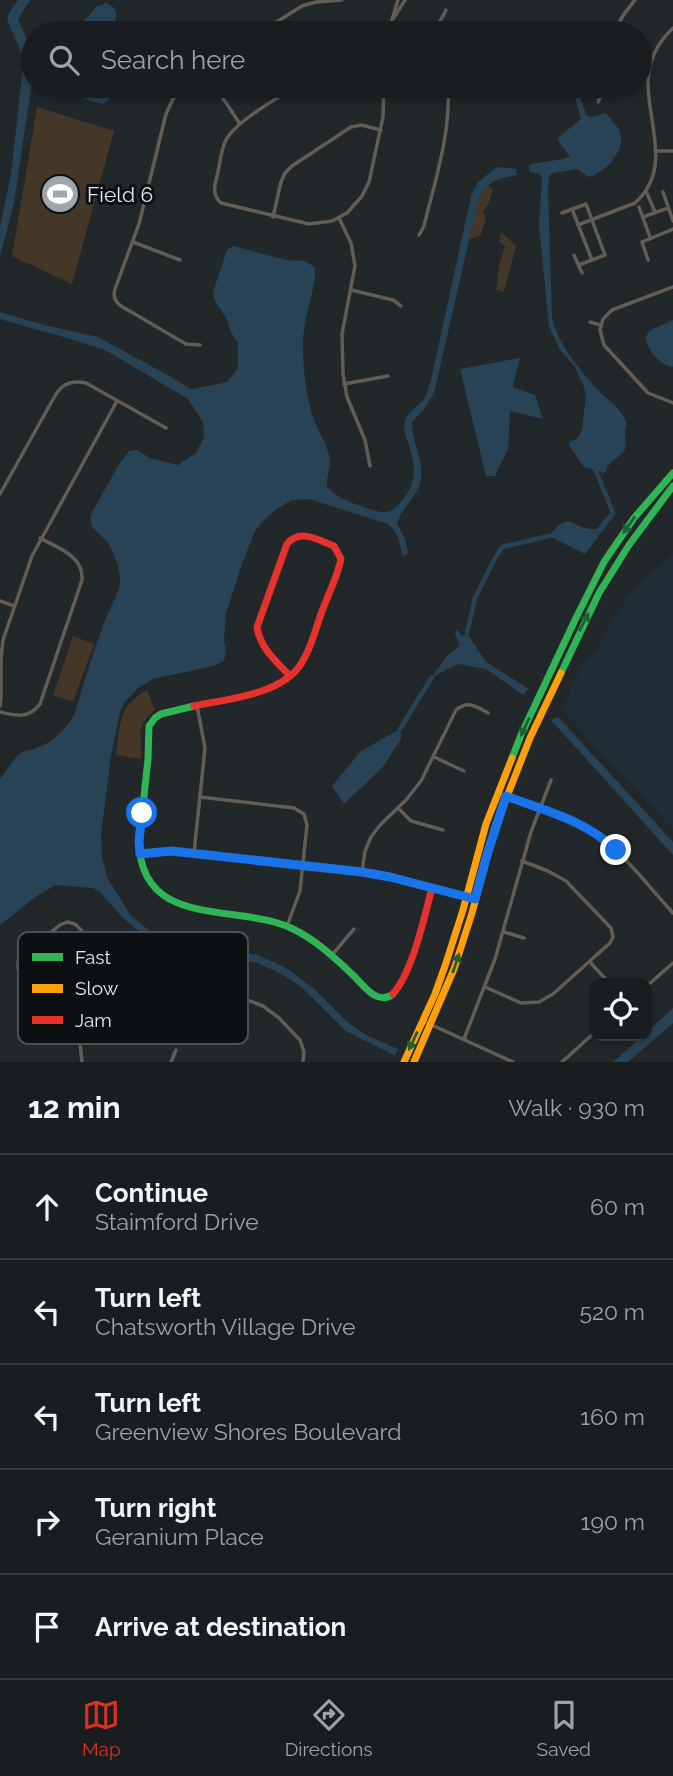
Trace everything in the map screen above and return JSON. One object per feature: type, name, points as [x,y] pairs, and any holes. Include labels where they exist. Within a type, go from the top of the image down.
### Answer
[{"type":"street","points":[[279,21],[302,6],[342,0]]},
{"type":"street","points":[[392,20],[398,0]]},
{"type":"street","points":[[392,20],[405,0]]},
{"type":"street","points":[[620,21],[635,0]]},
{"type":"street","points":[[440,21],[446,10]]},
{"type":"street","points":[[652,62],[657,48],[673,28]]},
{"type":"street","points":[[174,98],[166,114],[141,218],[114,295],[121,306],[186,344],[200,345]]},
{"type":"street","points":[[223,98],[240,124]]},
{"type":"street","points":[[279,98],[240,124],[230,134],[224,146],[214,187],[215,196],[223,205],[309,224],[325,223],[339,218],[353,208],[366,190],[381,130],[384,98]]},
{"type":"street","points":[[419,235],[424,226],[444,139],[448,98]]},
{"type":"street","points":[[598,102],[600,98]]},
{"type":"street","points":[[578,225],[635,203],[646,191],[656,172],[658,151],[649,98]]},
{"type":"street","points":[[273,217],[282,178],[289,168],[351,127],[361,125],[381,130]]},
{"type":"street","points":[[658,151],[673,151]]},
{"type":"street","points":[[646,191],[656,212]]},
{"type":"street","points":[[663,192],[673,221]]},
{"type":"street","points":[[562,213],[586,204],[605,255],[579,265]]},
{"type":"street","points":[[639,207],[650,237]]},
{"type":"street","points":[[643,217],[668,208]]},
{"type":"street","points":[[572,209],[592,260]]},
{"type":"street","points":[[339,218],[354,250],[355,266],[342,334],[341,360],[351,410],[365,440],[370,466]]},
{"type":"street","points":[[648,260],[642,242],[673,229]]},
{"type":"street","points":[[133,242],[180,260]]},
{"type":"street","points":[[574,255],[582,274]]},
{"type":"street","points":[[673,287],[612,310],[601,325],[600,333],[604,345],[648,393],[673,403]]},
{"type":"street","points":[[351,290],[393,300],[401,306]]},
{"type":"street","points":[[590,322],[601,325]]},
{"type":"street","points":[[344,384],[388,376]]},
{"type":"street","points":[[0,494],[59,390],[71,383],[83,383],[166,428]]},
{"type":"street","points":[[0,706],[5,633],[32,555],[117,401]]},
{"type":"street","points":[[404,1062],[445,966],[497,793],[521,735],[604,562],[634,518],[673,473]]},
{"type":"street","points":[[414,1062],[454,969],[506,796],[530,738],[599,593],[644,523],[673,486]]},
{"type":"street","points":[[290,676],[262,645],[257,627],[287,544],[293,537],[305,535],[334,546],[341,559],[300,665],[290,676],[281,683],[267,690],[158,716],[148,727],[140,854],[150,882],[163,896],[176,904],[198,910],[263,919],[287,926],[312,939],[376,996],[385,998],[397,991],[407,968],[432,888]]},
{"type":"street","points":[[0,712],[23,716],[34,711],[40,704],[82,580],[82,568],[76,559],[40,538]]},
{"type":"street","points":[[0,601],[14,606]]},
{"type":"street","points":[[564,643],[572,647]]},
{"type":"street","points":[[362,872],[365,851],[371,837],[421,781],[458,708],[472,704],[488,713]]},
{"type":"street","points":[[194,853],[205,748],[197,706]]},
{"type":"street","points":[[434,757],[464,771]]},
{"type":"street","points":[[464,1039],[485,987],[522,862],[551,780]]},
{"type":"street","points":[[497,793],[576,822],[599,836],[616,850],[673,913]]},
{"type":"street","points":[[200,797],[294,808],[304,814],[307,821],[303,865],[298,897],[287,926]]},
{"type":"street","points":[[398,808],[411,821],[443,830]]},
{"type":"street","points":[[140,854],[165,851],[194,853],[362,872],[475,899]]},
{"type":"street","points":[[485,987],[521,1003],[539,1002],[550,997],[612,940],[611,928],[566,881],[522,862]]},
{"type":"street","points":[[51,932],[67,922],[75,924],[83,932]]},
{"type":"street","points":[[331,955],[354,929]]},
{"type":"street","points":[[503,932],[524,938]]},
{"type":"street","points":[[590,961],[605,978]]},
{"type":"street","points":[[652,982],[673,963]]},
{"type":"street","points":[[248,1000],[271,1012],[300,1040],[304,1049],[303,1062]]},
{"type":"street","points":[[423,1021],[513,1062]]},
{"type":"street","points":[[562,1062],[589,1038]]},
{"type":"street","points":[[80,1044],[82,1062]]},
{"type":"street","points":[[171,1062],[176,1050]]},
{"type":"shaded area","name":"Field 6","points":[[37,107],[114,131],[72,284],[12,256]]},
{"type":"shaded area","points":[[488,184],[493,189],[489,203],[483,211],[486,220],[480,236],[469,239],[479,197]]},
{"type":"shaded area","points":[[501,232],[516,246],[504,292],[496,290],[505,246],[499,242]]},
{"type":"shaded area","points":[[673,554],[673,829],[562,710],[583,663],[594,652],[628,596]]},
{"type":"shaded area","points":[[73,636],[94,644],[73,702],[53,695]]},
{"type":"shaded area","points":[[147,690],[155,710],[141,728],[141,759],[116,755],[125,710],[137,696]]},
{"type":"water","points":[[18,0],[30,0],[18,19],[21,26],[21,53],[7,19]]},
{"type":"water","points":[[106,3],[111,6],[116,12],[115,21],[84,21],[96,7]]},
{"type":"water","points":[[21,84],[21,98],[30,98],[14,203],[0,256],[0,227],[11,175]]},
{"type":"water","points":[[86,98],[109,98],[103,104]]},
{"type":"water","points":[[575,98],[580,98],[586,115],[592,117],[606,113],[619,129],[620,146],[608,166],[589,177],[577,169],[549,176],[552,317],[572,359],[620,411],[627,424],[625,449],[603,473],[584,467],[569,443],[578,438],[582,429],[586,396],[575,367],[560,350],[549,326],[539,225],[542,177],[530,172],[529,166],[570,156],[558,138],[581,119]]},
{"type":"water","points":[[497,167],[516,169],[517,175],[495,181],[479,197],[434,393],[412,422],[421,464],[421,478],[417,490],[397,523],[408,553],[402,555],[396,534],[388,524],[309,499],[292,500],[276,509],[255,531],[242,564],[226,613],[224,661],[213,666],[153,679],[138,688],[124,703],[120,712],[111,756],[101,835],[102,857],[107,877],[131,916],[151,932],[140,932],[93,888],[56,885],[38,895],[0,925],[0,779],[17,756],[53,739],[74,715],[99,637],[119,588],[119,572],[115,558],[106,541],[93,528],[91,514],[129,451],[137,450],[150,458],[178,465],[196,453],[204,437],[203,422],[188,399],[105,350],[0,319],[0,312],[98,337],[193,389],[227,382],[238,368],[238,344],[214,299],[213,292],[227,250],[233,246],[309,263],[315,268],[315,277],[303,341],[304,367],[311,411],[329,455],[327,487],[337,496],[357,505],[380,512],[390,511],[400,503],[413,481],[413,459],[404,424],[408,415],[427,393],[471,196],[478,182]]},
{"type":"water","points":[[673,320],[673,367],[655,357],[645,338],[649,331]]},
{"type":"water","points":[[520,358],[513,387],[535,395],[543,419],[510,411],[508,449],[495,476],[486,476],[460,369]]},
{"type":"water","points":[[612,510],[616,513],[585,554],[549,536],[557,527],[568,522],[597,529]]},
{"type":"water","points":[[457,629],[462,637],[467,633],[486,662],[529,689],[523,695],[486,669],[458,664],[432,677],[447,656],[460,646],[455,633]]},
{"type":"water","points":[[558,717],[673,842],[673,855],[551,720]]},
{"type":"water","points":[[400,729],[401,739],[383,767],[344,804],[332,786],[361,751]]},
{"type":"water","points":[[248,954],[257,955],[289,970],[313,988],[354,1027],[398,1049],[395,1056],[346,1031],[300,986],[257,963],[248,962]]},
{"type":"water","points":[[673,1008],[673,1023],[628,1062],[613,1062],[637,1041],[652,1041],[652,1027]]},
{"type":"waterway","points":[[596,471],[612,510]]},
{"type":"waterway","points":[[467,633],[475,598],[502,547],[549,536]]},
{"type":"waterway","points":[[400,729],[432,677]]},
{"type":"traffic: fast","points":[[512,758],[604,562],[634,518],[673,473]]},
{"type":"traffic: fast","points":[[561,673],[599,593],[629,545],[673,486]]},
{"type":"traffic: fast","points":[[194,706],[161,714],[149,726],[139,843],[144,870],[156,889],[174,901],[195,908],[269,921],[291,928],[324,949],[374,995],[384,998],[393,994]]},
{"type":"traffic: slow","points":[[414,1062],[454,969],[495,827],[530,738],[561,673]]},
{"type":"traffic: slow","points":[[404,1062],[445,966],[486,824],[512,758]]},
{"type":"traffic: jam","points":[[194,706],[267,689],[280,683],[292,674],[301,664],[341,559],[334,546],[303,536],[292,539],[287,544],[257,627],[265,648],[279,665],[285,670],[290,676]]},
{"type":"traffic: jam","points":[[393,994],[412,958],[432,888]]},
{"type":"place","name":"Field 6","points":[[60,194]]},
{"type":"route","points":[[142,813],[140,854],[171,851],[362,872],[475,899],[506,796],[576,822],[616,850]]}]
